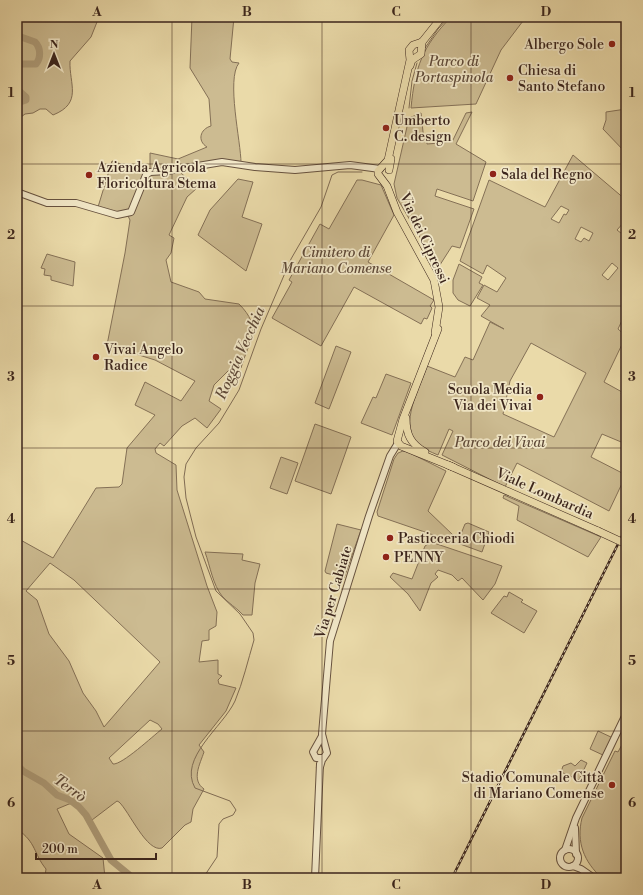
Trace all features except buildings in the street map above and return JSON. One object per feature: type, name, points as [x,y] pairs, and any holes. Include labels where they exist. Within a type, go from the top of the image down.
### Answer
[{"type":"main road","points":[[383,173],[412,56],[410,48],[420,45],[442,17]]},
{"type":"main road","points":[[412,56],[421,55],[420,45]]},
{"type":"main road","name":"Via dei Cipressi","points":[[383,173],[397,208],[432,269],[438,284],[441,310],[438,326],[406,413],[400,442]]},
{"type":"main road","name":"Via dei Cipressi","points":[[383,173],[397,212],[434,280],[439,307],[435,333]]},
{"type":"main road","name":"Via dei Cipressi","points":[[406,413],[406,431],[409,438]]},
{"type":"main road","points":[[404,434],[409,438],[409,444],[400,442],[404,434]]},
{"type":"main road","name":"Viale Lombardia","points":[[409,438],[420,449],[453,467]]},
{"type":"main road","name":"Viale Lombardia","points":[[400,442],[626,544]]},
{"type":"street","points":[[17,192],[48,203],[76,203],[117,215],[130,212],[146,175],[150,172],[168,171],[222,162],[255,167],[295,170],[350,165],[383,173]]},
{"type":"street","name":"Via per Cabiate","points":[[321,746],[330,639],[354,562],[389,461],[400,442]]},
{"type":"street","points":[[605,761],[626,714]]},
{"type":"street","points":[[594,878],[573,866],[565,866],[560,862],[561,854],[565,850],[576,818],[626,722]]},
{"type":"street","points":[[315,878],[320,767],[321,758],[327,752],[321,746],[313,752],[314,756],[321,758]]},
{"type":"street","points":[[573,866],[577,861],[575,834],[576,818]]},
{"type":"street","points":[[565,850],[571,850],[577,855],[587,873]]},
{"type":"green space","points":[[17,17],[99,17],[91,37],[70,61],[72,85],[71,99],[68,105],[53,115],[46,109],[40,109],[33,113],[25,114],[17,120]]},
{"type":"green space","points":[[192,17],[234,17],[230,59],[232,62],[239,63],[235,71],[234,96],[241,163],[150,170],[150,153],[178,159],[207,147],[202,142],[201,135],[204,130],[211,126],[209,99],[190,68]]},
{"type":"green space","name":"Parco di Portaspinola","points":[[451,17],[526,17],[501,50],[476,104],[411,108],[415,81],[422,58],[433,38]]},
{"type":"green space","points":[[626,109],[626,153],[603,129],[606,120],[606,112]]},
{"type":"green space","points":[[472,112],[456,144],[486,162],[473,201],[437,189],[435,196],[474,209],[460,248],[452,246],[438,268],[397,198],[394,184],[409,118],[421,113],[424,141],[427,141],[427,144],[452,142],[466,113]]},
{"type":"green space","name":"Parco dei Vivai","points":[[573,155],[626,200],[626,223],[624,222],[617,230],[626,237],[626,312],[618,329],[626,336],[604,382],[622,392],[621,394],[626,397],[626,444],[602,434],[591,457],[626,475],[609,511],[517,463],[505,487],[442,455],[453,431],[449,429],[438,455],[418,444],[412,436],[410,416],[412,406],[427,366],[455,377],[465,357],[473,360],[490,322],[504,329],[481,316],[490,305],[477,298],[484,285],[497,292],[506,278],[487,265],[483,274],[460,261],[489,180],[545,207]],"holes":[[[561,206],[569,210],[566,215],[564,214],[559,223],[551,219]],[[581,227],[593,233],[589,241],[584,238],[581,242],[575,239]],[[612,263],[618,268],[608,280],[602,275]],[[531,343],[586,373],[554,437],[503,414],[510,381]]]},
{"type":"green space","points":[[112,161],[146,172],[129,210],[120,213],[98,207]]},
{"type":"green space","points":[[179,171],[197,188],[187,197],[169,235],[174,238],[171,253],[166,260],[171,282],[199,292],[205,299],[239,304],[251,320],[252,334],[241,368],[233,366],[214,385],[209,401],[221,409],[207,428],[195,418],[182,426],[164,446],[160,443],[155,449],[156,453],[176,465],[177,490],[207,586],[217,612],[216,626],[209,630],[209,640],[202,641],[199,662],[218,660],[218,674],[222,676],[218,680],[219,684],[236,688],[226,711],[199,745],[204,752],[197,777],[200,785],[204,789],[193,809],[191,822],[185,825],[162,848],[156,848],[144,838],[119,802],[117,801],[92,820],[78,803],[69,804],[57,809],[69,834],[103,858],[105,878],[41,878],[45,876],[46,869],[32,844],[17,829],[17,538],[53,558],[96,488],[119,487],[122,484],[127,448],[155,415],[135,405],[145,382],[181,401],[195,381],[155,360],[107,345],[125,253],[130,220],[128,216],[149,175]],"holes":[[[50,563],[74,580],[160,662],[104,727],[96,711],[83,693],[69,661],[49,634],[37,600],[26,591]],[[150,720],[158,724],[162,729],[130,755],[113,764],[109,758]]]},
{"type":"green space","points":[[238,179],[253,182],[242,217],[262,224],[246,271],[198,235],[210,210]]},
{"type":"green space","name":"Cimitero di Mariano Comense","points":[[357,180],[381,185],[394,215],[368,262],[434,300],[430,306],[432,308],[427,319],[424,318],[421,324],[354,287],[321,346],[272,318],[292,282],[289,280],[320,224],[329,229]]},
{"type":"green space","points":[[47,254],[75,262],[73,286],[51,280],[51,276],[44,275],[45,269],[41,268]]},
{"type":"green space","points":[[459,264],[482,277],[479,283],[483,285],[470,306],[458,300],[453,293],[453,280]]},
{"type":"green space","points":[[336,346],[351,352],[329,409],[315,403]]},
{"type":"green space","points":[[386,374],[411,383],[392,435],[361,423],[373,397],[376,398]]},
{"type":"green space","points":[[315,424],[351,437],[331,494],[295,481]]},
{"type":"green space","points":[[403,451],[408,452],[446,471],[428,511],[454,536],[451,541],[378,516],[377,512],[394,459],[398,453]]},
{"type":"green space","points":[[281,457],[298,463],[287,494],[270,488]]},
{"type":"green space","points":[[504,495],[601,537],[588,557],[517,520],[519,506],[503,498]]},
{"type":"green space","points":[[468,523],[489,532],[482,552],[460,544],[458,541],[465,524]]},
{"type":"green space","points":[[337,524],[361,530],[344,578],[326,573],[325,571]]},
{"type":"green space","points":[[431,542],[502,566],[495,584],[483,600],[462,578],[458,581],[452,575],[438,570],[435,574],[438,577],[431,583],[420,611],[408,594],[390,577],[393,573],[412,579],[425,546]]},
{"type":"green space","points":[[205,552],[243,554],[242,560],[260,564],[255,583],[252,615],[243,615],[219,592]]},
{"type":"green space","points":[[509,592],[523,600],[521,602],[537,611],[524,633],[491,613],[504,596],[507,597]]},
{"type":"green space","points":[[598,731],[613,738],[605,756],[590,749]]},
{"type":"green space","name":"Stadio Comunale Città di Mariano Comense","points":[[626,737],[626,878],[602,878],[590,865],[586,858],[581,843],[580,827],[582,818],[615,751],[618,752]]},
{"type":"green space","points":[[581,760],[587,763],[579,780],[561,772],[563,766],[571,763],[575,766]]},
{"type":"waterway","name":"Roggia Vecchia","points":[[425,48],[438,29],[449,17]]},
{"type":"waterway","name":"Terrò","points":[[17,34],[35,42],[40,53],[36,64],[17,64]]},
{"type":"waterway","name":"Roggia Vecchia","points":[[409,108],[412,81],[417,63]]},
{"type":"waterway","name":"Terrò","points":[[17,89],[26,97],[26,100],[17,103]]},
{"type":"waterway","name":"Roggia Vecchia","points":[[203,878],[217,857],[219,824],[223,819],[233,815],[236,810],[230,801],[195,788],[191,777],[192,765],[204,743],[235,701],[254,640],[253,633],[240,614],[216,591],[196,537],[186,498],[184,477],[186,464],[196,448],[219,423],[239,390],[261,329],[291,259],[321,207],[332,175],[338,172],[362,172]]},
{"type":"waterway","name":"Terrò","points":[[17,759],[19,767],[23,771],[44,783],[57,795],[70,800],[79,807],[86,815],[111,860],[133,878]]},
{"type":"railway","points":[[452,878],[626,528]]},
{"type":"place","name":"Albergo Sole","points":[[612,44]]},
{"type":"place","name":"Chiesa di Santo Stefano","points":[[510,78]]},
{"type":"place","name":"Umberto C. design","points":[[386,128]]},
{"type":"place","name":"Sala del Regno","points":[[493,174]]},
{"type":"place","name":"Azienda Agricola Floricoltura Stema","points":[[89,175]]},
{"type":"place","name":"Vivai Angelo Radice","points":[[96,357]]},
{"type":"place","name":"Scuola Media Via dei Vivai","points":[[540,397]]},
{"type":"place","name":"Pasticceria Chiodi","points":[[390,538]]},
{"type":"place","name":"PENNY","points":[[386,557]]},
{"type":"place","name":"Stadio Comunale Città di Mariano Comense","points":[[612,785]]}]
